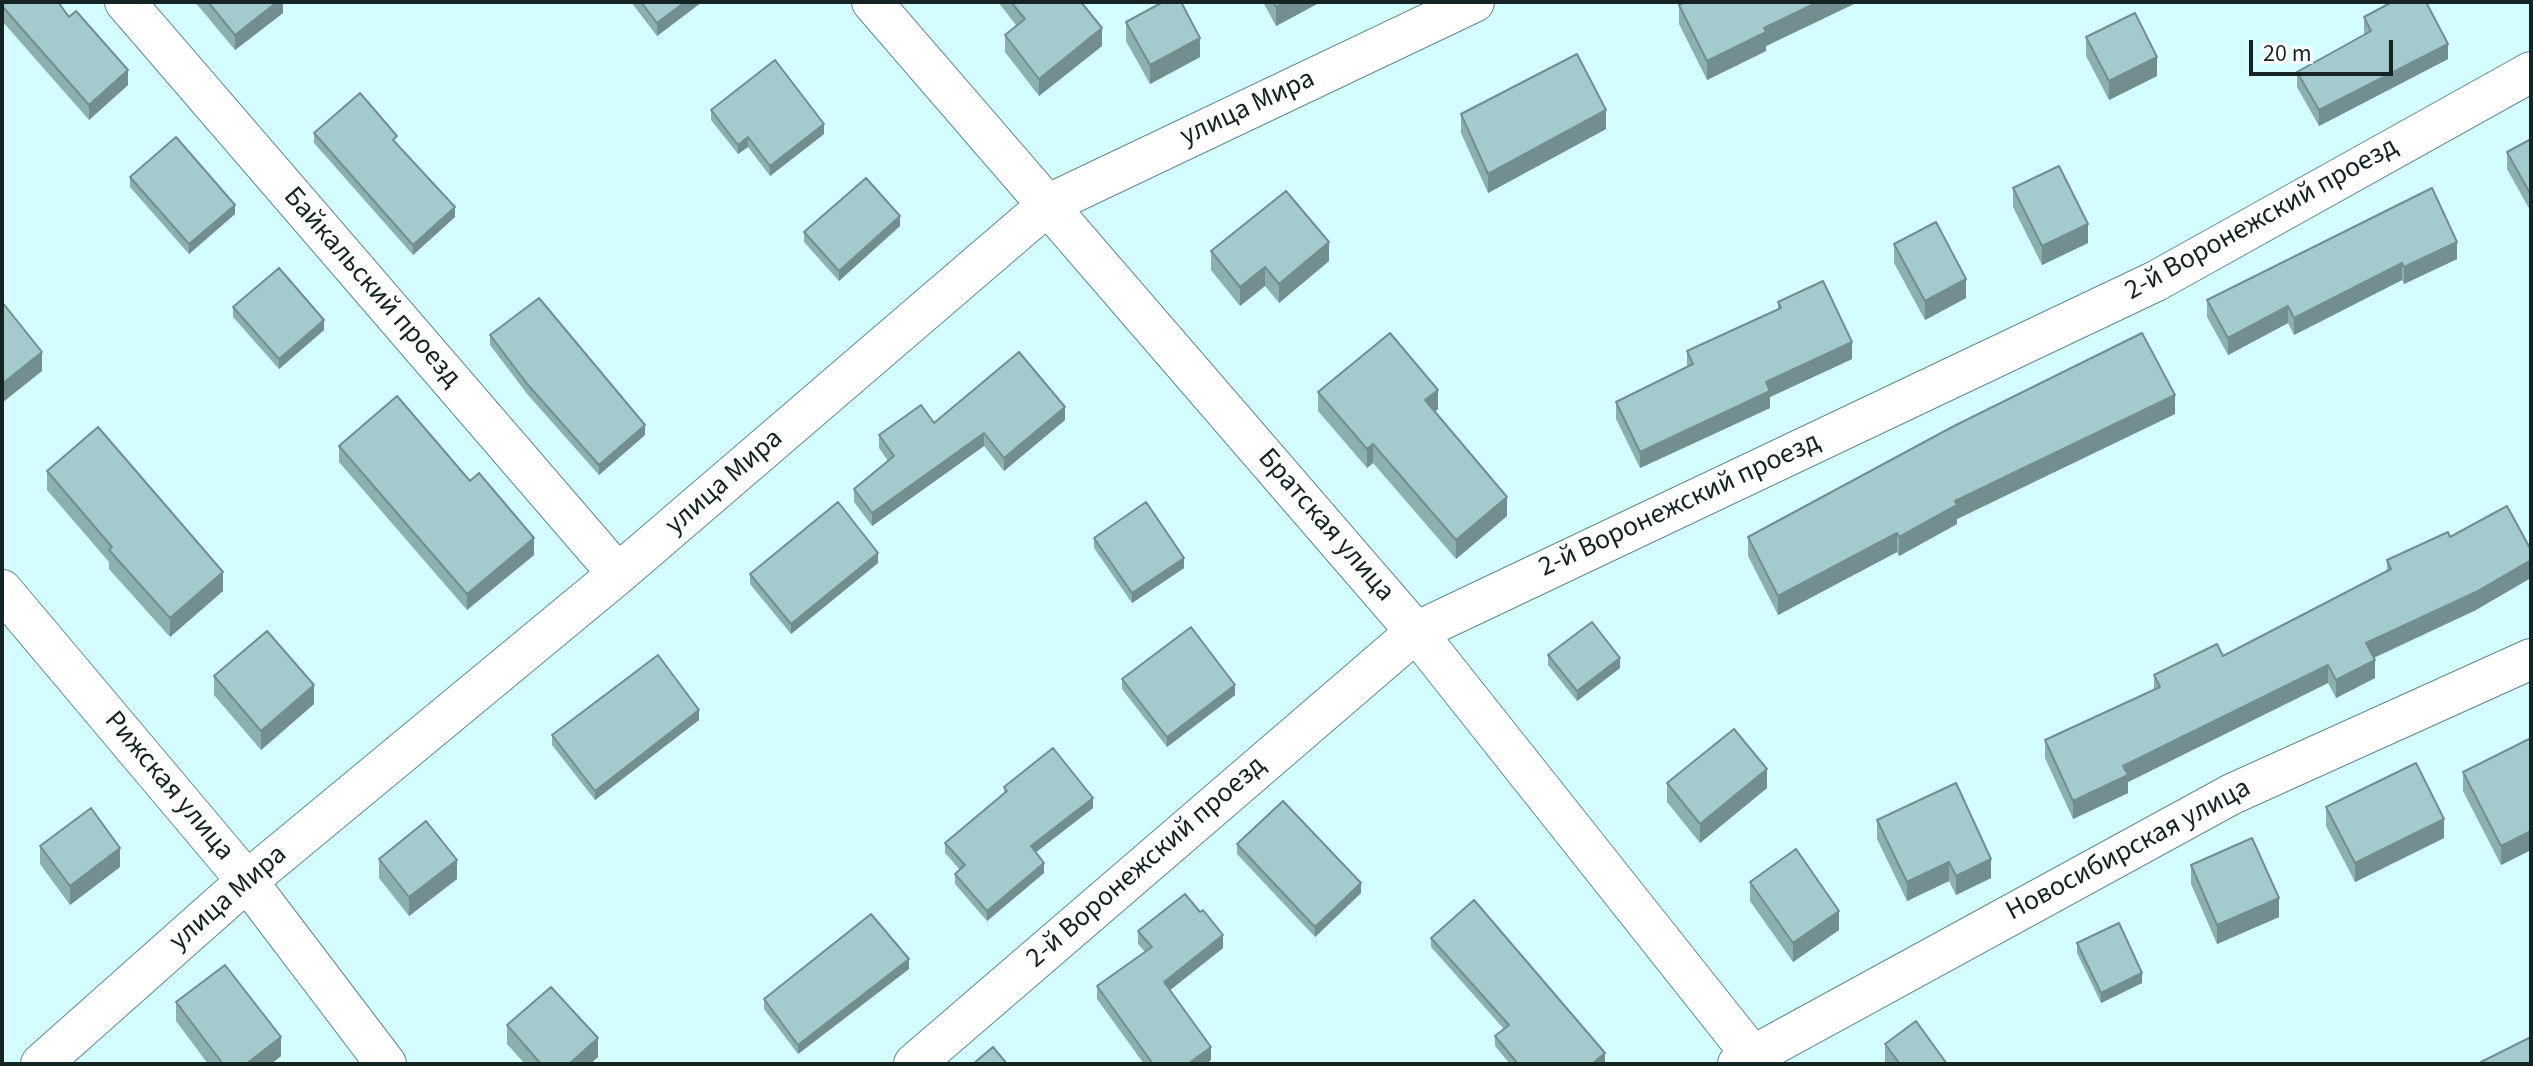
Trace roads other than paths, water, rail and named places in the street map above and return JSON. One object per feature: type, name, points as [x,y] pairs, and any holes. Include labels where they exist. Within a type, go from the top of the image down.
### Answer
[{"type":"street","name":"Байкальский проезд","points":[[125,2],[618,574]]},
{"type":"street","name":"Братская улица","points":[[872,2],[1416,632],[1749,1061]]},
{"type":"street","name":"улица Мира","points":[[41,1064],[247,881],[618,574],[1049,204],[1474,2]]},
{"type":"street","name":"2-й Воронежский проезд","points":[[914,1064],[1416,632],[2156,281],[2531,72]]},
{"type":"street","name":"Рижская улица","points":[[2,590],[247,881],[386,1064]]},
{"type":"street","name":"Новосибирская улица","points":[[1749,1061],[2232,794],[2531,659]]}]
